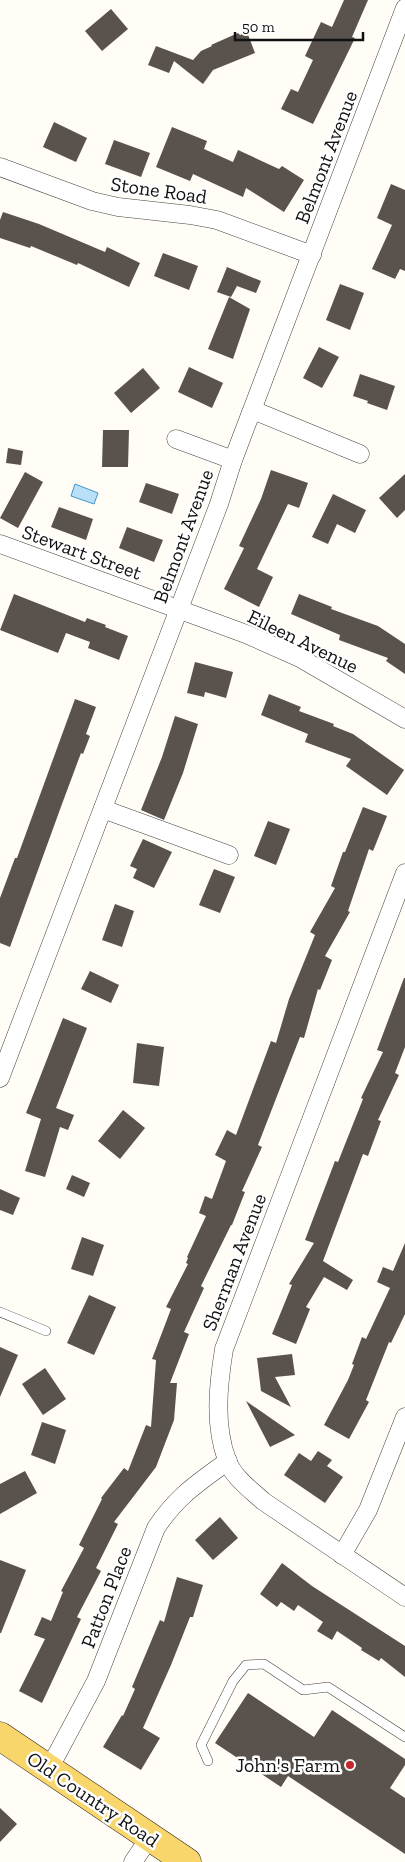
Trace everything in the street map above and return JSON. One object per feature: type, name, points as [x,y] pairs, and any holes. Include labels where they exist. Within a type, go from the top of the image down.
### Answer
[{"type":"main road","name":"Old Country Road","points":[[0,1736],[187,1862]]},
{"type":"street","name":"Belmont Avenue","points":[[0,1078],[219,504],[232,460],[253,410],[405,8]]},
{"type":"street","name":"Stone Road","points":[[0,167],[92,201],[118,208],[190,214],[218,220],[312,255]]},
{"type":"street","points":[[253,410],[360,454]]},
{"type":"street","points":[[176,439],[232,460]]},
{"type":"street","name":"Stewart Street","points":[[0,544],[178,610]]},
{"type":"street","name":"Eileen Avenue","points":[[178,610],[246,634],[300,658],[405,719]]},
{"type":"street","points":[[103,809],[230,855]]},
{"type":"street","name":"Sherman Avenue","points":[[405,873],[224,1350],[218,1382],[219,1422],[228,1461],[242,1482],[263,1501],[405,1597]]},
{"type":"street","points":[[342,1555],[368,1510],[405,1417]]},
{"type":"street","name":"Patton Place","points":[[49,1769],[96,1681],[156,1528],[165,1514],[184,1493],[228,1461]]},
{"type":"street","points":[[134,1862],[150,1837]]},
{"type":"lane","points":[[0,1312],[46,1331]]},
{"type":"lane","points":[[208,1761],[201,1745],[233,1681],[246,1664],[264,1664],[303,1690],[328,1687],[405,1737]]},
{"type":"water","points":[[75,484],[98,493],[94,504],[71,496]]},
{"type":"building","points":[[344,0],[368,0],[352,37],[355,38],[313,124],[281,109],[291,89],[298,92],[313,60],[305,56],[321,22],[332,27]]},
{"type":"building","points":[[111,9],[128,29],[102,51],[85,31]]},
{"type":"building","points":[[247,32],[255,53],[213,70],[203,84],[174,61],[169,73],[148,65],[156,46],[193,60],[201,51],[211,45],[238,33],[240,35]]},
{"type":"building","points":[[54,122],[87,138],[76,162],[43,147]]},
{"type":"building","points":[[172,127],[207,141],[204,149],[233,162],[238,150],[279,169],[282,166],[304,180],[284,212],[246,188],[243,197],[193,174],[190,181],[156,167]]},
{"type":"building","points":[[114,140],[150,153],[141,177],[105,164]]},
{"type":"building","points":[[391,184],[405,190],[405,271],[400,269],[395,279],[372,269],[392,225],[377,218]]},
{"type":"building","points":[[3,212],[39,224],[105,252],[107,247],[140,263],[129,287],[78,263],[77,265],[31,246],[30,248],[0,238],[0,220]]},
{"type":"building","points":[[163,253],[198,266],[189,290],[154,276]]},
{"type":"building","points":[[227,267],[261,281],[256,293],[237,286],[231,297],[217,292]]},
{"type":"building","points":[[340,284],[364,293],[350,330],[326,320]]},
{"type":"building","points":[[229,297],[250,309],[233,359],[208,349]]},
{"type":"building","points":[[319,347],[339,357],[322,388],[303,378]]},
{"type":"building","points":[[189,367],[223,383],[212,408],[178,392]]},
{"type":"building","points":[[143,368],[160,388],[131,413],[114,393]]},
{"type":"building","points":[[360,374],[395,386],[387,410],[353,396]]},
{"type":"building","points":[[103,430],[129,430],[128,467],[102,467]]},
{"type":"building","points":[[8,448],[23,451],[21,465],[6,463]]},
{"type":"building","points":[[271,470],[308,483],[299,508],[288,504],[257,569],[273,577],[259,607],[224,589],[244,548],[239,546],[261,499]]},
{"type":"building","points":[[25,472],[43,482],[18,528],[0,518]]},
{"type":"building","points":[[405,474],[405,510],[397,518],[379,498]]},
{"type":"building","points":[[146,483],[179,494],[172,514],[139,502]]},
{"type":"building","points":[[333,494],[366,510],[355,533],[337,524],[328,544],[312,537]]},
{"type":"building","points":[[59,507],[93,519],[86,540],[51,527]]},
{"type":"building","points":[[127,527],[163,540],[154,562],[119,548]]},
{"type":"building","points":[[14,594],[85,622],[87,618],[106,625],[105,627],[128,636],[119,660],[88,648],[90,642],[66,633],[58,653],[0,630]]},
{"type":"building","points":[[299,594],[332,607],[331,609],[378,626],[405,644],[405,674],[386,661],[388,658],[339,640],[340,635],[291,614]]},
{"type":"building","points":[[195,662],[233,672],[226,698],[205,692],[204,697],[187,693]]},
{"type":"building","points":[[269,694],[301,707],[299,711],[334,724],[333,726],[353,734],[404,770],[387,795],[346,766],[351,759],[305,742],[308,734],[261,715]]},
{"type":"building","points":[[75,699],[96,707],[86,734],[90,736],[83,754],[81,753],[10,947],[0,943],[0,898],[15,858],[17,858]]},
{"type":"building","points":[[175,716],[198,724],[183,773],[164,820],[141,810],[162,757]]},
{"type":"building","points":[[363,807],[387,816],[373,851],[369,849],[348,911],[350,912],[325,956],[332,960],[320,990],[318,989],[304,1038],[300,1037],[258,1145],[262,1147],[242,1191],[245,1192],[232,1225],[201,1286],[204,1288],[184,1332],[189,1334],[170,1383],[177,1383],[174,1420],[156,1467],[114,1522],[118,1524],[96,1568],[101,1571],[77,1617],[81,1619],[42,1703],[19,1691],[45,1639],[34,1635],[42,1617],[51,1621],[63,1592],[61,1591],[84,1548],[79,1545],[101,1498],[124,1468],[128,1471],[146,1425],[151,1427],[156,1360],[152,1359],[171,1309],[166,1307],[188,1264],[186,1263],[187,1257],[206,1216],[199,1213],[205,1196],[212,1199],[226,1161],[215,1155],[227,1130],[236,1135],[271,1041],[276,1043],[289,999],[315,935],[310,932],[335,888],[331,886],[343,852],[345,852]]},
{"type":"building","points":[[268,821],[290,829],[276,865],[254,856]]},
{"type":"building","points":[[143,839],[172,852],[154,888],[133,878],[137,869],[130,866]]},
{"type":"building","points":[[214,869],[235,877],[220,913],[199,905]]},
{"type":"building","points":[[115,904],[134,911],[122,947],[102,940]]},
{"type":"building","points":[[90,971],[119,985],[111,1003],[81,989]]},
{"type":"building","points":[[404,978],[405,1047],[395,1073],[399,1075],[378,1120],[381,1121],[368,1156],[363,1154],[323,1261],[353,1280],[347,1290],[324,1277],[306,1307],[310,1309],[296,1344],[272,1334],[292,1285],[289,1284],[314,1243],[305,1240],[335,1161],[338,1162],[363,1099],[361,1098],[383,1052],[377,1050]]},
{"type":"building","points":[[63,1018],[87,1028],[56,1108],[74,1115],[68,1130],[60,1127],[45,1177],[25,1171],[41,1119],[26,1113]]},
{"type":"building","points":[[137,1043],[164,1047],[159,1086],[133,1083]]},
{"type":"building","points":[[123,1110],[145,1128],[120,1159],[98,1141]]},
{"type":"building","points":[[72,1175],[90,1183],[84,1197],[66,1189]]},
{"type":"building","points":[[0,1189],[20,1198],[13,1215],[0,1210]]},
{"type":"building","points":[[82,1237],[104,1245],[93,1276],[71,1269]]},
{"type":"building","points":[[405,1243],[405,1314],[391,1343],[389,1342],[366,1400],[369,1402],[349,1439],[324,1425],[348,1380],[362,1337],[366,1339],[390,1288],[377,1282],[383,1267],[393,1271]]},
{"type":"building","points":[[89,1295],[116,1307],[94,1355],[67,1343]]},
{"type":"building","points":[[0,1347],[18,1355],[0,1397]]},
{"type":"building","points":[[292,1354],[295,1375],[275,1377],[291,1407],[261,1391],[257,1358]]},
{"type":"building","points":[[45,1368],[66,1399],[43,1415],[22,1384]]},
{"type":"building","points":[[246,1401],[295,1435],[270,1447]]},
{"type":"building","points":[[42,1422],[66,1430],[55,1464],[31,1455]]},
{"type":"building","points":[[318,1451],[332,1460],[327,1466],[343,1477],[325,1503],[284,1475],[299,1453],[311,1461]]},
{"type":"building","points":[[25,1471],[37,1493],[0,1514],[0,1484]]},
{"type":"building","points":[[220,1517],[238,1538],[213,1560],[195,1540]]},
{"type":"building","points":[[0,1560],[26,1570],[1,1633],[0,1633]]},
{"type":"building","points":[[282,1563],[312,1586],[405,1646],[405,1677],[381,1658],[379,1661],[361,1650],[362,1648],[337,1631],[332,1640],[317,1631],[323,1622],[298,1605],[294,1611],[281,1602],[277,1607],[260,1594]]},
{"type":"building","points":[[177,1577],[203,1585],[193,1617],[190,1617],[143,1728],[160,1738],[141,1770],[103,1747],[123,1716],[135,1689],[132,1687],[160,1620],[164,1622]]},
{"type":"building","points":[[248,1693],[314,1737],[332,1710],[405,1759],[405,1765],[390,1788],[405,1798],[405,1854],[288,1776],[281,1787],[215,1743]]},
{"type":"building","points":[[0,1808],[17,1824],[0,1842]]},
{"type":"place","name":"John's Farm","points":[[350,1765]]}]
